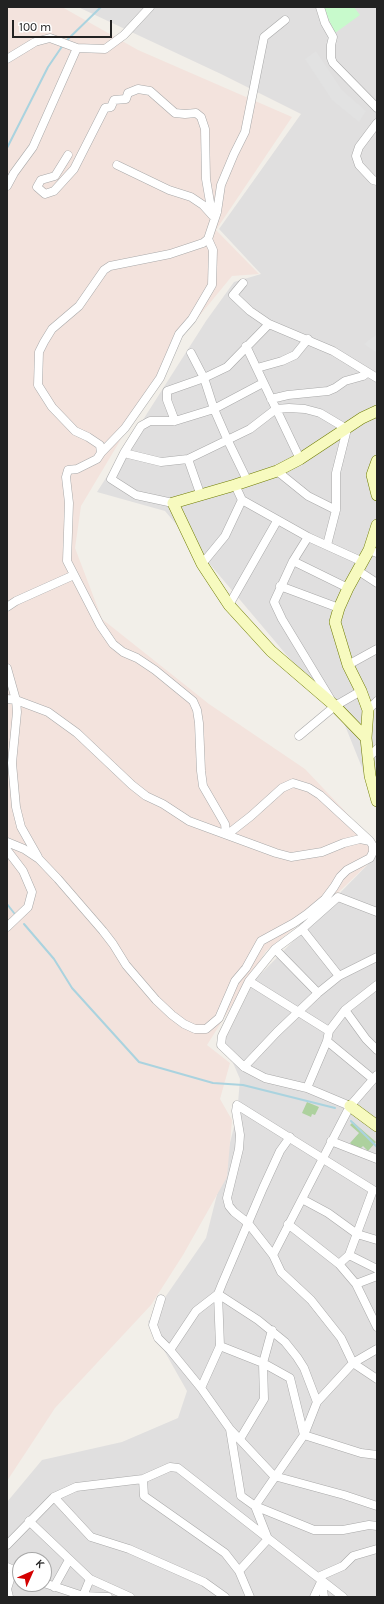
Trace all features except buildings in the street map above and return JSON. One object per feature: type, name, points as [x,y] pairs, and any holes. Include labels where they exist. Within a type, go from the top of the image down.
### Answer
[{"type":"street","points":[[7,60],[35,42],[50,38],[77,48],[105,50],[124,35],[150,7]]},
{"type":"street","points":[[320,7],[325,23],[333,36],[331,45],[331,58],[333,63],[377,108]]},
{"type":"street","points":[[101,453],[100,445],[88,437],[75,432],[52,407],[38,385],[39,352],[52,329],[79,306],[104,270],[115,265],[170,254],[203,243],[208,238],[216,216],[221,185],[245,132],[264,37],[285,20]]},
{"type":"street","points":[[7,186],[14,173],[33,147],[77,48]]},
{"type":"street","points":[[68,155],[55,176],[41,180],[37,187],[45,194],[54,190],[74,169],[105,108],[111,107],[114,100],[126,99],[128,93],[138,89],[150,91],[176,113],[196,113],[201,117],[205,129],[206,179],[211,208],[216,216]]},
{"type":"street","points":[[375,181],[357,163],[356,156],[359,147],[377,123]]},
{"type":"street","points":[[117,165],[169,190],[191,197],[216,216]]},
{"type":"street","points":[[208,238],[213,250],[212,285],[192,319],[179,334],[160,378],[125,428],[97,459],[90,464],[77,469],[68,470],[66,477],[69,503],[67,561],[112,644],[155,670],[193,701],[197,710],[203,786],[225,824],[227,834]]},
{"type":"street","points":[[243,283],[232,295],[250,311],[269,324],[308,339],[333,351],[377,378]]},
{"type":"street","points":[[175,421],[167,400],[167,390],[204,378],[227,366],[269,324]]},
{"type":"street","points":[[257,368],[282,361],[295,355],[308,339]]},
{"type":"street","points":[[246,346],[300,459]]},
{"type":"street","points":[[191,353],[204,378],[214,409],[247,480]]},
{"type":"street","points":[[271,398],[328,391],[345,381],[363,376],[367,373]]},
{"type":"street","points":[[263,383],[214,409],[175,421],[150,421],[141,426],[124,453],[111,479],[136,495],[173,503],[201,496],[277,471],[300,459],[362,418],[377,411]]},
{"type":"street","points":[[124,453],[161,462],[188,459],[228,441],[250,429],[276,409],[288,408],[320,413],[347,429]]},
{"type":"street","points":[[327,545],[336,510],[336,473],[347,429]]},
{"type":"street","points":[[188,459],[201,496]]},
{"type":"street","points":[[377,461],[372,475],[377,495]]},
{"type":"street","points":[[277,471],[308,496],[336,510]]},
{"type":"street","points":[[235,485],[242,500],[277,521],[327,545],[359,566],[377,583]]},
{"type":"street","points":[[202,564],[225,536],[242,500]]},
{"type":"street","points":[[173,503],[202,564],[229,605],[271,651],[335,706],[366,738],[373,753],[377,801]]},
{"type":"street","points":[[229,605],[277,521]]},
{"type":"street","points":[[366,738],[368,710],[361,691],[348,665],[335,622],[339,608],[359,566],[373,552],[377,525]]},
{"type":"street","points":[[308,537],[293,561],[280,586],[274,602],[282,620],[335,706]]},
{"type":"street","points":[[293,561],[348,588]]},
{"type":"street","points":[[7,607],[16,601],[74,576]]},
{"type":"street","points":[[280,586],[339,608]]},
{"type":"street","points":[[348,665],[377,649]]},
{"type":"street","points":[[7,668],[16,700],[17,712],[12,762],[16,807],[21,827],[39,859]]},
{"type":"street","points":[[299,736],[335,706],[361,691]]},
{"type":"street","points":[[7,699],[16,700],[48,712],[77,733],[132,785],[146,796],[163,804],[189,820],[276,853],[291,857],[322,852],[344,843],[360,839],[370,841]]},
{"type":"street","points":[[368,710],[377,702]]},
{"type":"street","points":[[7,842],[24,849],[39,859],[58,879],[114,944],[126,966],[156,1000],[184,1024],[195,1029],[206,1029],[219,1018],[236,981],[246,968],[261,941],[307,914],[325,899],[340,877],[347,870],[370,858],[374,852],[370,841],[320,795],[309,788],[293,783],[282,788],[227,834]]},
{"type":"street","points":[[13,858],[24,849]]},
{"type":"street","points":[[7,850],[23,871],[32,892],[28,907],[7,927]]},
{"type":"street","points":[[376,1123],[350,1106],[307,1088],[265,1078],[244,1067],[221,1045],[225,1028],[249,981],[275,949],[302,929],[338,897],[377,912]]},
{"type":"street","points":[[302,929],[339,976]]},
{"type":"street","points":[[275,949],[318,993]]},
{"type":"street","points":[[244,1067],[318,993],[339,976],[377,957]]},
{"type":"street","points":[[249,981],[329,1030]]},
{"type":"street","points":[[307,1088],[327,1041],[329,1030],[345,1010],[377,985]]},
{"type":"street","points":[[345,1010],[366,1039],[377,1050]]},
{"type":"street","points":[[273,1255],[350,1106],[375,1077],[327,1041]]},
{"type":"street","points":[[339,1264],[349,1255],[373,1190],[237,1105],[236,1111],[240,1135],[239,1149],[227,1198],[231,1209],[248,1223],[273,1255],[281,1272],[311,1300],[341,1338],[353,1363],[377,1379]]},
{"type":"street","points":[[201,1388],[220,1346],[218,1294],[277,1158],[290,1137]]},
{"type":"street","points":[[331,1141],[377,1159]]},
{"type":"street","points":[[302,1199],[328,1213],[357,1234],[377,1240]]},
{"type":"street","points":[[288,1224],[339,1264],[356,1284],[377,1327]]},
{"type":"street","points":[[349,1255],[377,1269]]},
{"type":"street","points":[[356,1284],[377,1276]]},
{"type":"street","points":[[218,1294],[272,1330],[285,1342],[298,1357],[317,1402]]},
{"type":"street","points":[[170,1350],[196,1311],[218,1294]]},
{"type":"street","points":[[161,1299],[153,1325],[158,1338],[170,1350],[201,1388],[230,1429],[274,1476],[344,1495],[377,1506]]},
{"type":"street","points":[[240,1439],[264,1399],[263,1363],[272,1330]]},
{"type":"street","points":[[220,1346],[263,1363],[290,1378],[304,1435]]},
{"type":"street","points":[[255,1506],[274,1476],[304,1435],[317,1402],[353,1363],[377,1349]]},
{"type":"street","points":[[230,1429],[241,1496],[255,1506],[314,1530],[343,1530],[368,1525],[377,1526]]},
{"type":"street","points":[[304,1435],[361,1453],[377,1455]]},
{"type":"street","points":[[7,1545],[54,1497],[76,1487],[143,1479],[170,1467],[178,1468],[343,1597]]},
{"type":"street","points":[[143,1479],[144,1496],[225,1553],[239,1571],[250,1597]]},
{"type":"street","points":[[54,1497],[91,1537],[129,1549],[197,1579],[225,1597]]},
{"type":"street","points":[[255,1506],[268,1539]]},
{"type":"street","points":[[29,1521],[68,1560],[90,1579],[130,1597]]},
{"type":"street","points":[[239,1571],[268,1539]]},
{"type":"street","points":[[314,1597],[320,1578],[343,1566],[354,1556],[377,1549]]},
{"type":"street","points":[[68,1560],[54,1586],[83,1596],[108,1597]]},
{"type":"street","points":[[9,1597],[7,1589],[12,1573]]},
{"type":"street","points":[[320,1578],[324,1597]]},
{"type":"street","points":[[83,1596],[90,1579]]},
{"type":"shaded area","points":[[7,7],[62,7],[138,50],[292,117],[216,230],[259,274],[232,276],[182,337],[81,506],[75,548],[102,619],[209,704],[305,769],[377,845],[377,855],[342,889],[266,951],[207,1045],[230,1063],[220,1099],[232,1120],[227,1177],[183,1255],[151,1305],[55,1408],[7,1481]]},
{"type":"shaded area","points":[[78,7],[377,7],[377,805],[344,723],[165,511],[97,492],[206,321],[234,282],[261,274],[219,229],[301,114],[221,74]]},
{"type":"shaded area","points":[[316,51],[342,90],[366,111],[359,122],[332,100],[305,59]]},
{"type":"shaded area","points":[[377,334],[377,353],[364,344]]},
{"type":"shaded area","points":[[377,855],[377,1597],[7,1597],[7,1502],[42,1460],[122,1442],[178,1418],[187,1391],[148,1322],[206,1238],[237,1115],[240,1079],[224,1042],[254,981]]},
{"type":"green space","points":[[323,7],[354,7],[360,15],[335,33]]},
{"type":"green space","points":[[307,1102],[319,1107],[315,1115],[312,1114],[311,1117],[302,1113]]},
{"type":"green space","points":[[353,1122],[376,1142],[368,1151],[363,1146],[358,1151],[350,1143],[359,1133],[350,1125]]},
{"type":"waterway","points":[[65,42],[101,7]]},
{"type":"waterway","points":[[7,148],[48,67],[63,45]]},
{"type":"waterway","points":[[7,904],[14,913]]},
{"type":"waterway","points":[[24,924],[54,959],[72,988],[139,1062],[213,1083],[243,1085],[335,1108]]},
{"type":"waterway","points":[[351,1121],[377,1147]]},
{"type":"waterway","points":[[7,1227],[7,1257]]}]
